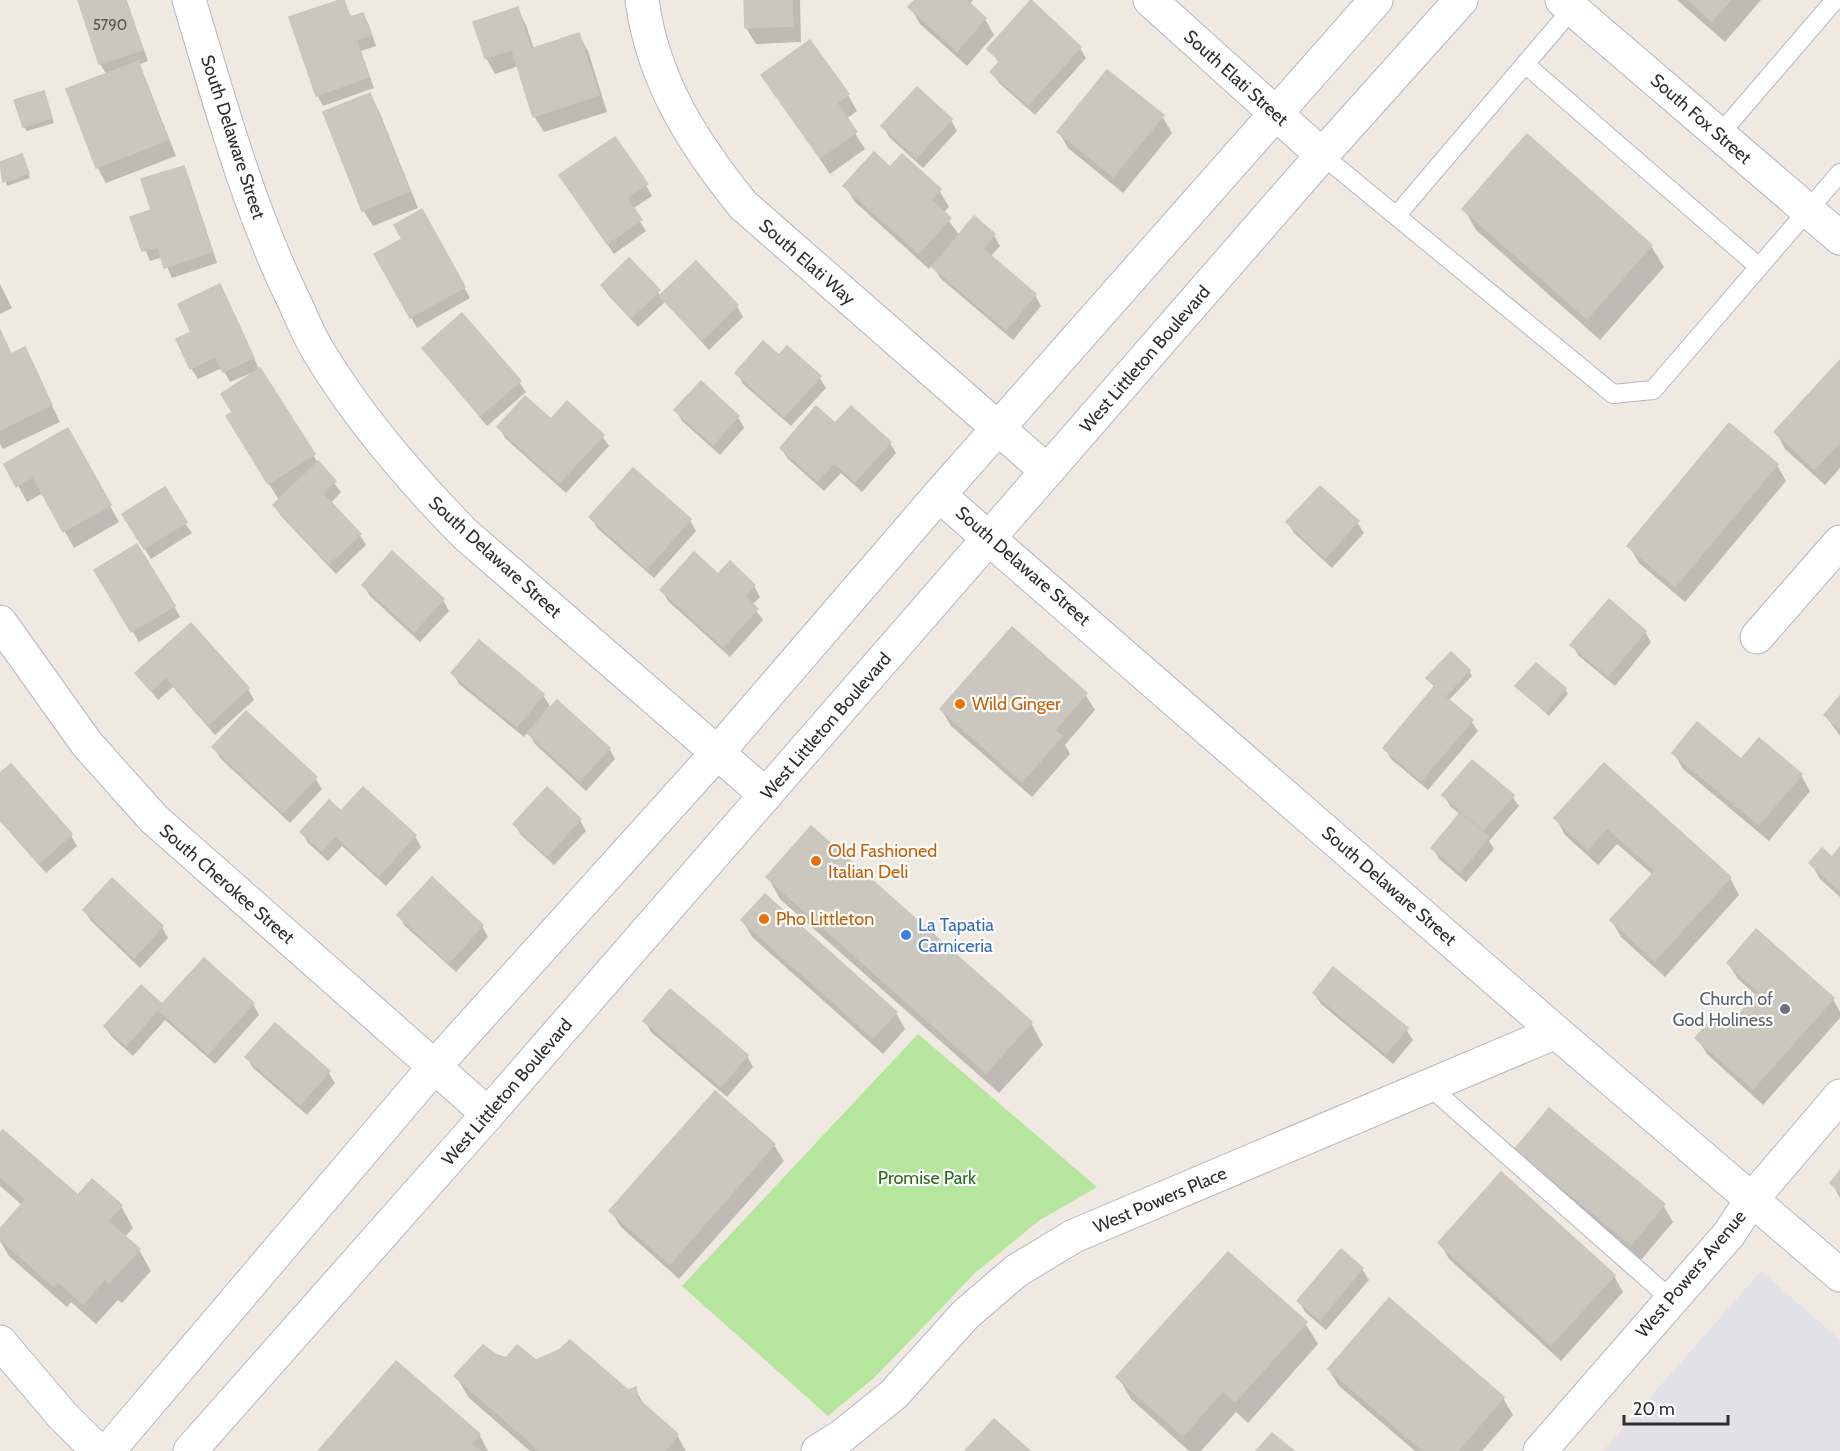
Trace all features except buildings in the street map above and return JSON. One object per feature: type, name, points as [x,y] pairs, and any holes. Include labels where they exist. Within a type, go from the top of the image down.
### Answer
[{"type":"street","name":"South Delaware Street","points":[[189,0],[244,181],[278,268],[319,353],[371,429],[422,490],[465,534],[766,795]]},
{"type":"street","name":"South Elati Way","points":[[642,0],[659,69],[681,118],[705,158],[743,205],[997,430],[1047,471]]},
{"type":"street","name":"South Elati Street","points":[[1150,0],[1322,155]]},
{"type":"street","points":[[108,1451],[434,1067],[717,753],[939,495],[1376,0]]},
{"type":"street","name":"West Littleton Boulevard","points":[[190,1451],[488,1114],[1322,155],[1461,0]]},
{"type":"street","name":"South Fox Street","points":[[1567,5],[1840,238]]},
{"type":"street","name":"South Delaware Street","points":[[939,495],[990,537],[1556,1032],[1840,1275]]},
{"type":"street","points":[[1757,637],[1840,542]]},
{"type":"street","name":"South Cherokee Street","points":[[0,622],[87,744],[154,819],[488,1114]]},
{"type":"street","name":"West Powers Place","points":[[818,1451],[842,1436],[894,1394],[965,1315],[1016,1272],[1074,1236],[1556,1032]]},
{"type":"street","name":"West Powers Avenue","points":[[1540,1451],[1729,1234],[1752,1198],[1840,1096]]},
{"type":"street","points":[[0,1342],[62,1415],[98,1451]]},
{"type":"lane","points":[[1719,135],[1835,0]]},
{"type":"lane","points":[[1396,216],[1525,64],[1567,5]]},
{"type":"lane","points":[[1525,64],[1759,267]]},
{"type":"lane","points":[[1322,155],[1614,394],[1653,390],[1840,173]]},
{"type":"lane","points":[[1429,1086],[1672,1300]]},
{"type":"shaded area","points":[[1761,1271],[1840,1340],[1840,1451],[1603,1451]]},
{"type":"green space","name":"Promise Park","points":[[918,1034],[1097,1187],[1040,1220],[975,1273],[875,1377],[828,1416],[682,1286]]},
{"type":"place","name":"Wild Ginger","points":[[960,704]]},
{"type":"place","name":"Old Fashioned Italian Deli","points":[[816,861]]},
{"type":"place","name":"Pho Littleton","points":[[764,919]]},
{"type":"place","name":"La Tapatia Carniceria","points":[[906,935]]},
{"type":"place","name":"Church of God Holiness","points":[[1785,1009]]}]
